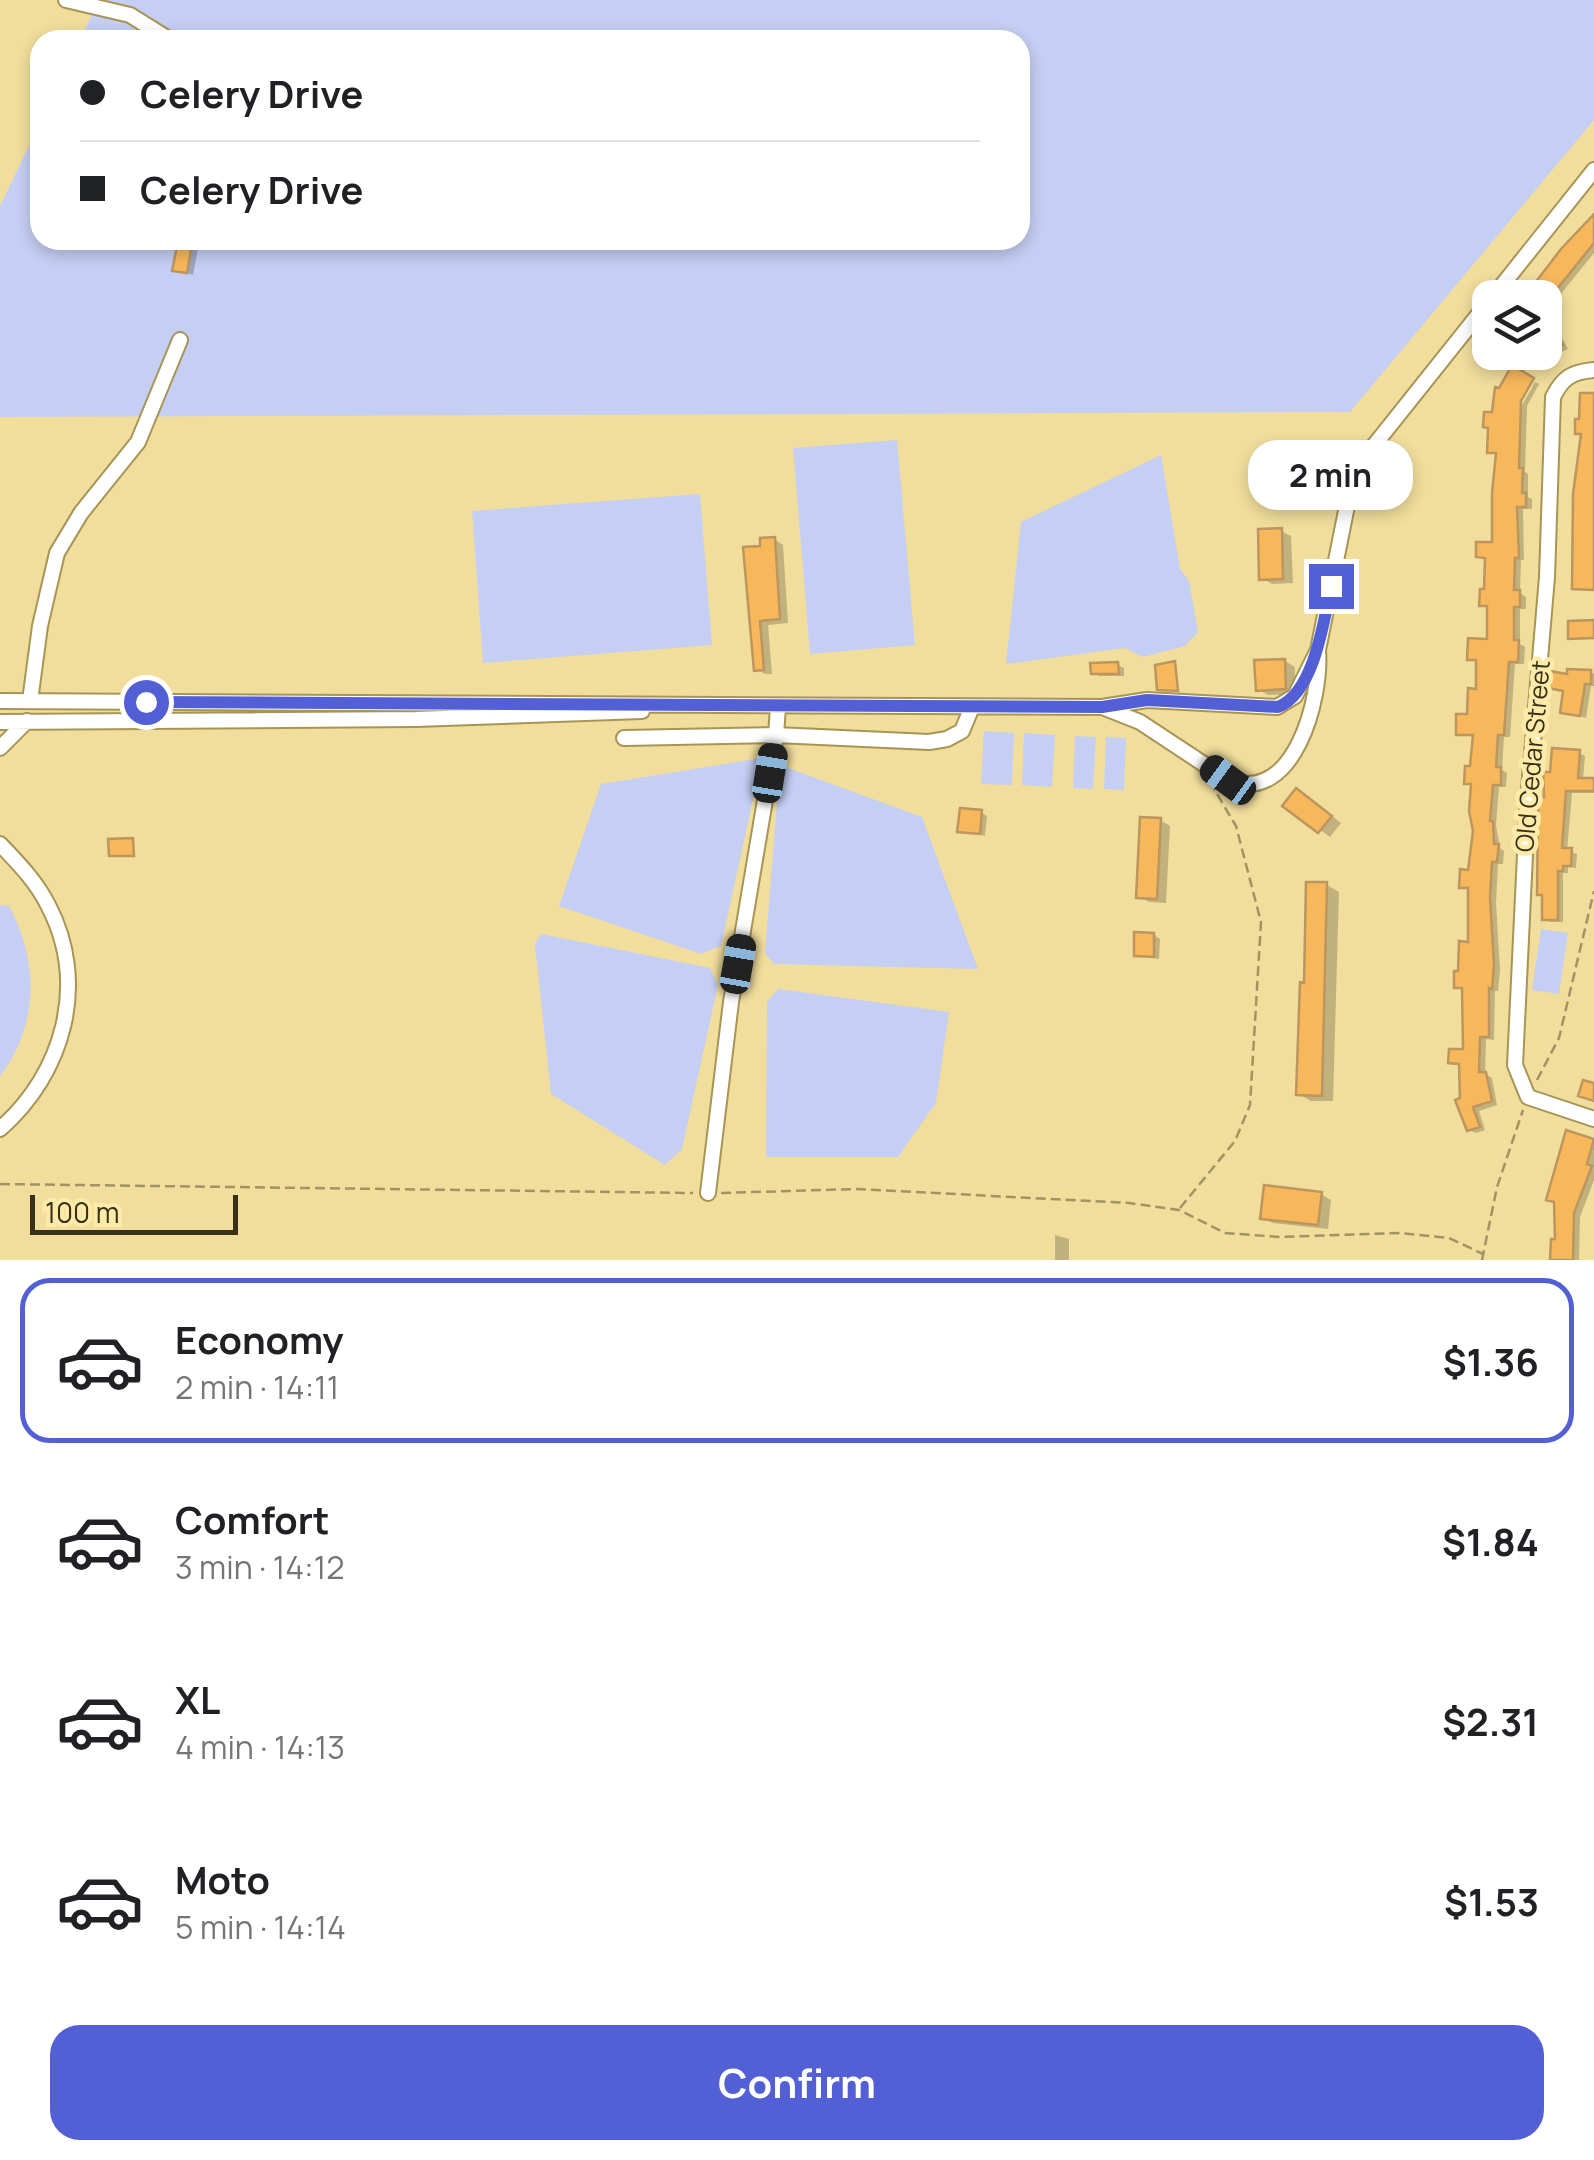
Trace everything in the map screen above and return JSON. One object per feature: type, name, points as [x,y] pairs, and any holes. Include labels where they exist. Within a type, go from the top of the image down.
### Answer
[{"type":"street","points":[[66,0],[115,6],[154,30]]},
{"type":"street","points":[[1506,280],[1594,170]]},
{"type":"street","points":[[1102,707],[1140,722],[1243,786],[1276,774],[1310,722],[1318,682],[1318,650],[1350,491],[1364,458],[1472,323]]},
{"type":"street","points":[[30,701],[40,626],[57,553],[81,513],[138,442],[180,340]]},
{"type":"street","name":"Old Cedar Street","points":[[1528,1096],[1515,1065],[1516,1010],[1527,812],[1547,577],[1553,397],[1561,380],[1576,372],[1594,370]]},
{"type":"street","points":[[0,701],[1102,707],[1147,700],[1278,707],[1295,696],[1318,650]]},
{"type":"street","points":[[0,722],[621,714],[682,707]]},
{"type":"street","points":[[708,1193],[731,1002],[778,707]]},
{"type":"street","points":[[624,738],[776,734],[928,742],[962,731],[972,707]]},
{"type":"street","points":[[0,748],[27,722]]},
{"type":"street","points":[[0,844],[27,872],[48,905],[62,941],[68,980],[66,1018],[55,1056],[26,1104],[0,1130]]},
{"type":"street","points":[[1528,1096],[1594,1119]]},
{"type":"path","points":[[1179,1210],[1235,1141],[1250,1105],[1255,1032],[1261,922],[1236,826],[1222,798],[1205,780]]},
{"type":"path","points":[[0,1184],[708,1193],[857,1189],[1129,1203],[1179,1210],[1225,1233],[1280,1237],[1400,1233],[1450,1238],[1482,1257],[1497,1188],[1528,1096],[1559,1038],[1594,892]]},
{"type":"shaded area","points":[[99,0],[1594,0],[1594,120],[1350,412],[0,417],[0,206],[30,144],[30,250],[1030,250],[1030,30],[85,30]]},
{"type":"shaded area","points":[[897,440],[915,645],[810,654],[793,448]]},
{"type":"shaded area","points":[[1161,455],[1180,569],[1189,581],[1198,632],[1185,646],[1143,657],[1125,648],[1006,664],[1021,522]]},
{"type":"shaded area","points":[[700,494],[712,645],[483,663],[472,511]]},
{"type":"shaded area","points":[[984,731],[1014,733],[1012,785],[981,784]]},
{"type":"shaded area","points":[[1024,733],[1055,735],[1052,787],[1022,785]]},
{"type":"shaded area","points":[[1075,736],[1096,737],[1093,789],[1073,788]]},
{"type":"shaded area","points":[[1106,737],[1126,738],[1124,790],[1104,789]]},
{"type":"shaded area","points":[[762,758],[721,946],[701,954],[559,906],[601,784]]},
{"type":"shaded area","points":[[780,765],[922,817],[978,969],[774,964],[765,953]]},
{"type":"shaded area","points":[[0,905],[9,906],[19,927],[30,971],[30,992],[22,1036],[0,1076]]},
{"type":"shaded area","points":[[1541,929],[1568,933],[1559,994],[1532,990]]},
{"type":"shaded area","points":[[541,934],[710,968],[718,985],[682,1149],[665,1165],[551,1094],[535,944]]},
{"type":"shaded area","points":[[778,989],[949,1012],[936,1103],[898,1157],[766,1157],[767,1002]]},
{"type":"building","points":[[1594,214],[1594,243],[1562,283],[1537,280]]},
{"type":"building","points":[[176,250],[191,250],[187,273],[172,271]]},
{"type":"building","points":[[1509,370],[1520,370],[1534,378],[1521,401],[1519,468],[1523,468],[1526,507],[1517,507],[1519,558],[1515,558],[1514,590],[1520,590],[1520,607],[1514,607],[1514,640],[1519,640],[1518,662],[1509,662],[1504,735],[1498,735],[1496,767],[1501,767],[1501,785],[1493,785],[1490,821],[1494,844],[1499,844],[1497,862],[1492,862],[1490,898],[1494,965],[1492,989],[1489,988],[1489,1037],[1480,1037],[1479,1072],[1486,1072],[1492,1101],[1473,1107],[1480,1127],[1467,1131],[1455,1100],[1460,1098],[1459,1064],[1448,1063],[1449,1049],[1463,1049],[1462,988],[1454,988],[1454,971],[1458,971],[1459,941],[1468,942],[1468,888],[1459,888],[1460,869],[1468,870],[1473,831],[1469,811],[1471,784],[1464,784],[1473,735],[1456,735],[1456,714],[1467,714],[1468,688],[1476,689],[1476,660],[1467,660],[1468,638],[1487,639],[1487,606],[1479,606],[1485,558],[1476,557],[1476,542],[1492,542],[1496,453],[1487,453],[1488,428],[1483,427],[1484,412],[1492,412],[1495,387],[1499,388]]},
{"type":"building","points":[[1580,393],[1594,393],[1594,590],[1572,589],[1573,494],[1581,434],[1575,434],[1575,419],[1579,419]]},
{"type":"building","points":[[1282,528],[1283,579],[1259,580],[1258,529]]},
{"type":"building","points":[[775,537],[780,619],[760,621],[764,670],[754,671],[743,547],[760,546],[760,538]]},
{"type":"building","points":[[1594,620],[1594,638],[1568,639],[1568,621]]},
{"type":"building","points":[[1285,659],[1286,689],[1256,691],[1254,660]]},
{"type":"building","points":[[1175,661],[1178,691],[1157,690],[1155,665]]},
{"type":"building","points":[[1118,662],[1119,674],[1091,674],[1090,663]]},
{"type":"building","points":[[1567,669],[1591,670],[1591,684],[1585,684],[1580,716],[1560,713],[1563,691],[1548,688],[1550,671],[1567,674]]},
{"type":"building","points":[[1552,748],[1580,750],[1578,778],[1594,778],[1594,791],[1566,791],[1562,848],[1572,848],[1571,866],[1558,871],[1558,920],[1542,920],[1542,895],[1537,895],[1538,813],[1539,796],[1544,797],[1543,772],[1550,772]]},
{"type":"building","points":[[1296,788],[1332,816],[1318,833],[1282,806]]},
{"type":"building","points":[[960,808],[982,810],[980,834],[957,832]]},
{"type":"building","points":[[1140,817],[1161,818],[1157,899],[1136,898]]},
{"type":"building","points":[[133,838],[134,856],[109,856],[108,839]]},
{"type":"building","points":[[1306,882],[1327,882],[1322,1096],[1296,1095]]},
{"type":"building","points":[[1134,932],[1154,933],[1154,957],[1134,956]]},
{"type":"building","points":[[1583,1080],[1594,1083],[1594,1101],[1578,1096]]},
{"type":"building","points":[[1566,1130],[1594,1139],[1587,1164],[1592,1166],[1574,1213],[1573,1260],[1550,1260],[1551,1239],[1555,1239],[1554,1202],[1546,1200]]},
{"type":"building","points":[[1264,1185],[1322,1192],[1318,1225],[1260,1219]]},
{"type":"route","points":[[146,702],[1102,707],[1147,700],[1278,707],[1295,696],[1318,650],[1331,586]]}]
